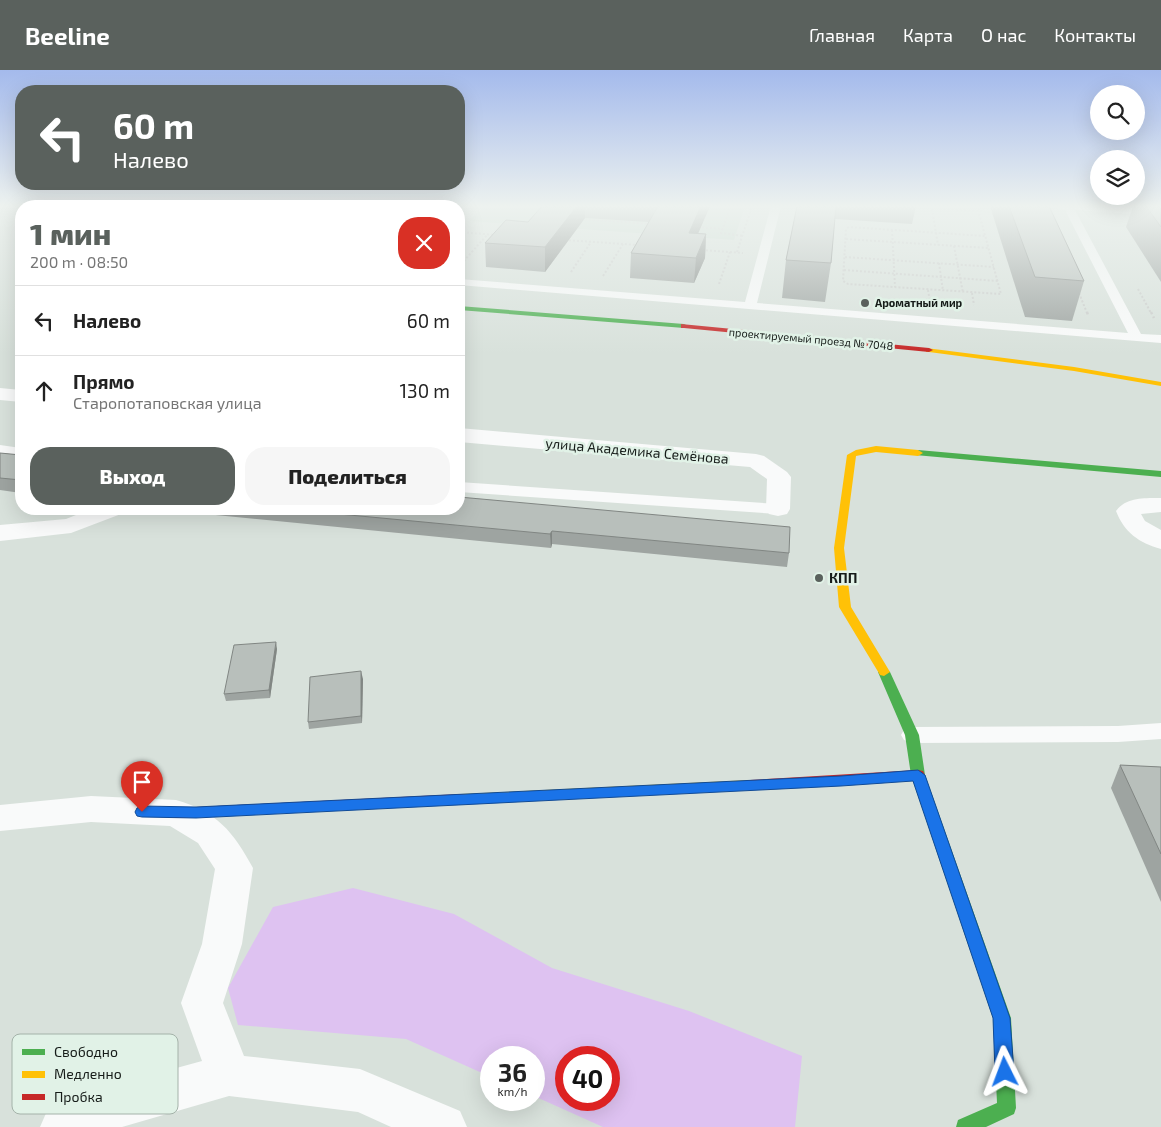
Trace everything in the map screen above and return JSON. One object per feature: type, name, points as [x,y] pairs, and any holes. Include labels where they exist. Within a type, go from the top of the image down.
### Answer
[{"type":"street","name":"проектируемый проезд № 7048","points":[[465,309],[804,337],[966,354],[1061,366],[1161,384]]},
{"type":"street","points":[[0,394],[15,395]]},
{"type":"street","name":"улица Академика Семёнова","points":[[465,436],[756,461],[779,477],[778,509]]},
{"type":"street","points":[[965,1127],[1007,1108],[1002,1018],[918,775],[912,735],[887,676],[845,607],[839,548],[852,455],[861,450],[872,449],[1161,474]]},
{"type":"street","points":[[1160,504],[1138,506],[1128,511],[1134,525],[1161,541]]},
{"type":"street","points":[[0,533],[71,526],[98,515]]},
{"type":"street","points":[[0,818],[91,809],[176,813],[841,781],[918,775]]},
{"type":"street","points":[[176,813],[212,833],[234,868],[222,944],[202,1004],[229,1075]]},
{"type":"street","points":[[178,1089],[229,1075],[360,1091],[444,1127]]},
{"type":"street","points":[[63,1127],[89,1114]]},
{"type":"lane","points":[[750,306],[764,255]]},
{"type":"lane","points":[[1094,255],[1136,336]]},
{"type":"lane","points":[[465,282],[1161,338]]},
{"type":"lane","points":[[0,450],[15,451]]},
{"type":"lane","points":[[465,487],[778,509]]},
{"type":"lane","points":[[912,735],[1118,734],[1161,731]]},
{"type":"path","points":[[567,277],[582,255]]},
{"type":"path","points":[[601,280],[616,255]]},
{"type":"path","points":[[718,288],[729,255]]},
{"type":"path","points":[[894,255],[895,287]]},
{"type":"path","points":[[956,255],[963,292]]},
{"type":"path","points":[[991,255],[998,281],[1001,294],[928,290],[844,282],[845,257],[994,267]]},
{"type":"path","points":[[938,263],[943,291]]},
{"type":"path","points":[[844,270],[998,281]]},
{"type":"path","points":[[928,290],[930,304]]},
{"type":"path","points":[[1078,292],[1096,333]]},
{"type":"path","points":[[972,293],[975,307]]},
{"type":"shaded area","points":[[353,888],[454,914],[552,968],[689,1011],[802,1056],[795,1127],[603,1127],[567,1111],[620,1111],[620,1046],[555,1046],[555,1105],[545,1101],[545,1046],[480,1046],[480,1072],[406,1039],[238,1025],[228,988],[273,907]]},
{"type":"building","points":[[661,255],[697,255],[696,258]]},
{"type":"building","points":[[787,255],[832,255],[831,263],[786,260]]},
{"type":"building","points":[[1027,255],[1072,255],[1084,281],[1035,277]]},
{"type":"building","points":[[0,453],[15,454],[15,479],[0,478]]},
{"type":"building","points":[[465,498],[790,527],[789,553],[552,531],[550,534],[349,515],[465,515]]},
{"type":"building","points":[[276,642],[269,690],[224,694],[234,645]]},
{"type":"building","points":[[361,671],[361,716],[308,722],[310,677]]},
{"type":"building","points":[[1120,765],[1161,767],[1161,854]]},
{"type":"traffic: fast","points":[[465,308],[684,326]]},
{"type":"traffic: fast","points":[[918,453],[1161,474]]},
{"type":"traffic: fast","points":[[884,672],[912,735],[918,775],[1002,1018],[1007,1108],[965,1127]]},
{"type":"traffic: slow","points":[[929,350],[1074,369],[1161,384]]},
{"type":"traffic: slow","points":[[884,672],[845,607],[839,548],[852,455],[876,449],[918,453]]},
{"type":"traffic: slow","points":[[461,799],[750,785]]},
{"type":"traffic: jam","points":[[684,326],[929,350]]},
{"type":"traffic: jam","points":[[750,785],[918,775]]},
{"type":"traffic: jam","points":[[176,813],[461,799]]},
{"type":"place","name":"Ароматный мир","points":[[865,303]]},
{"type":"place","name":"КПП","points":[[819,578]]},
{"type":"route","points":[[142,812],[176,813],[841,781],[918,775],[1002,1018],[1005,1072]]}]
